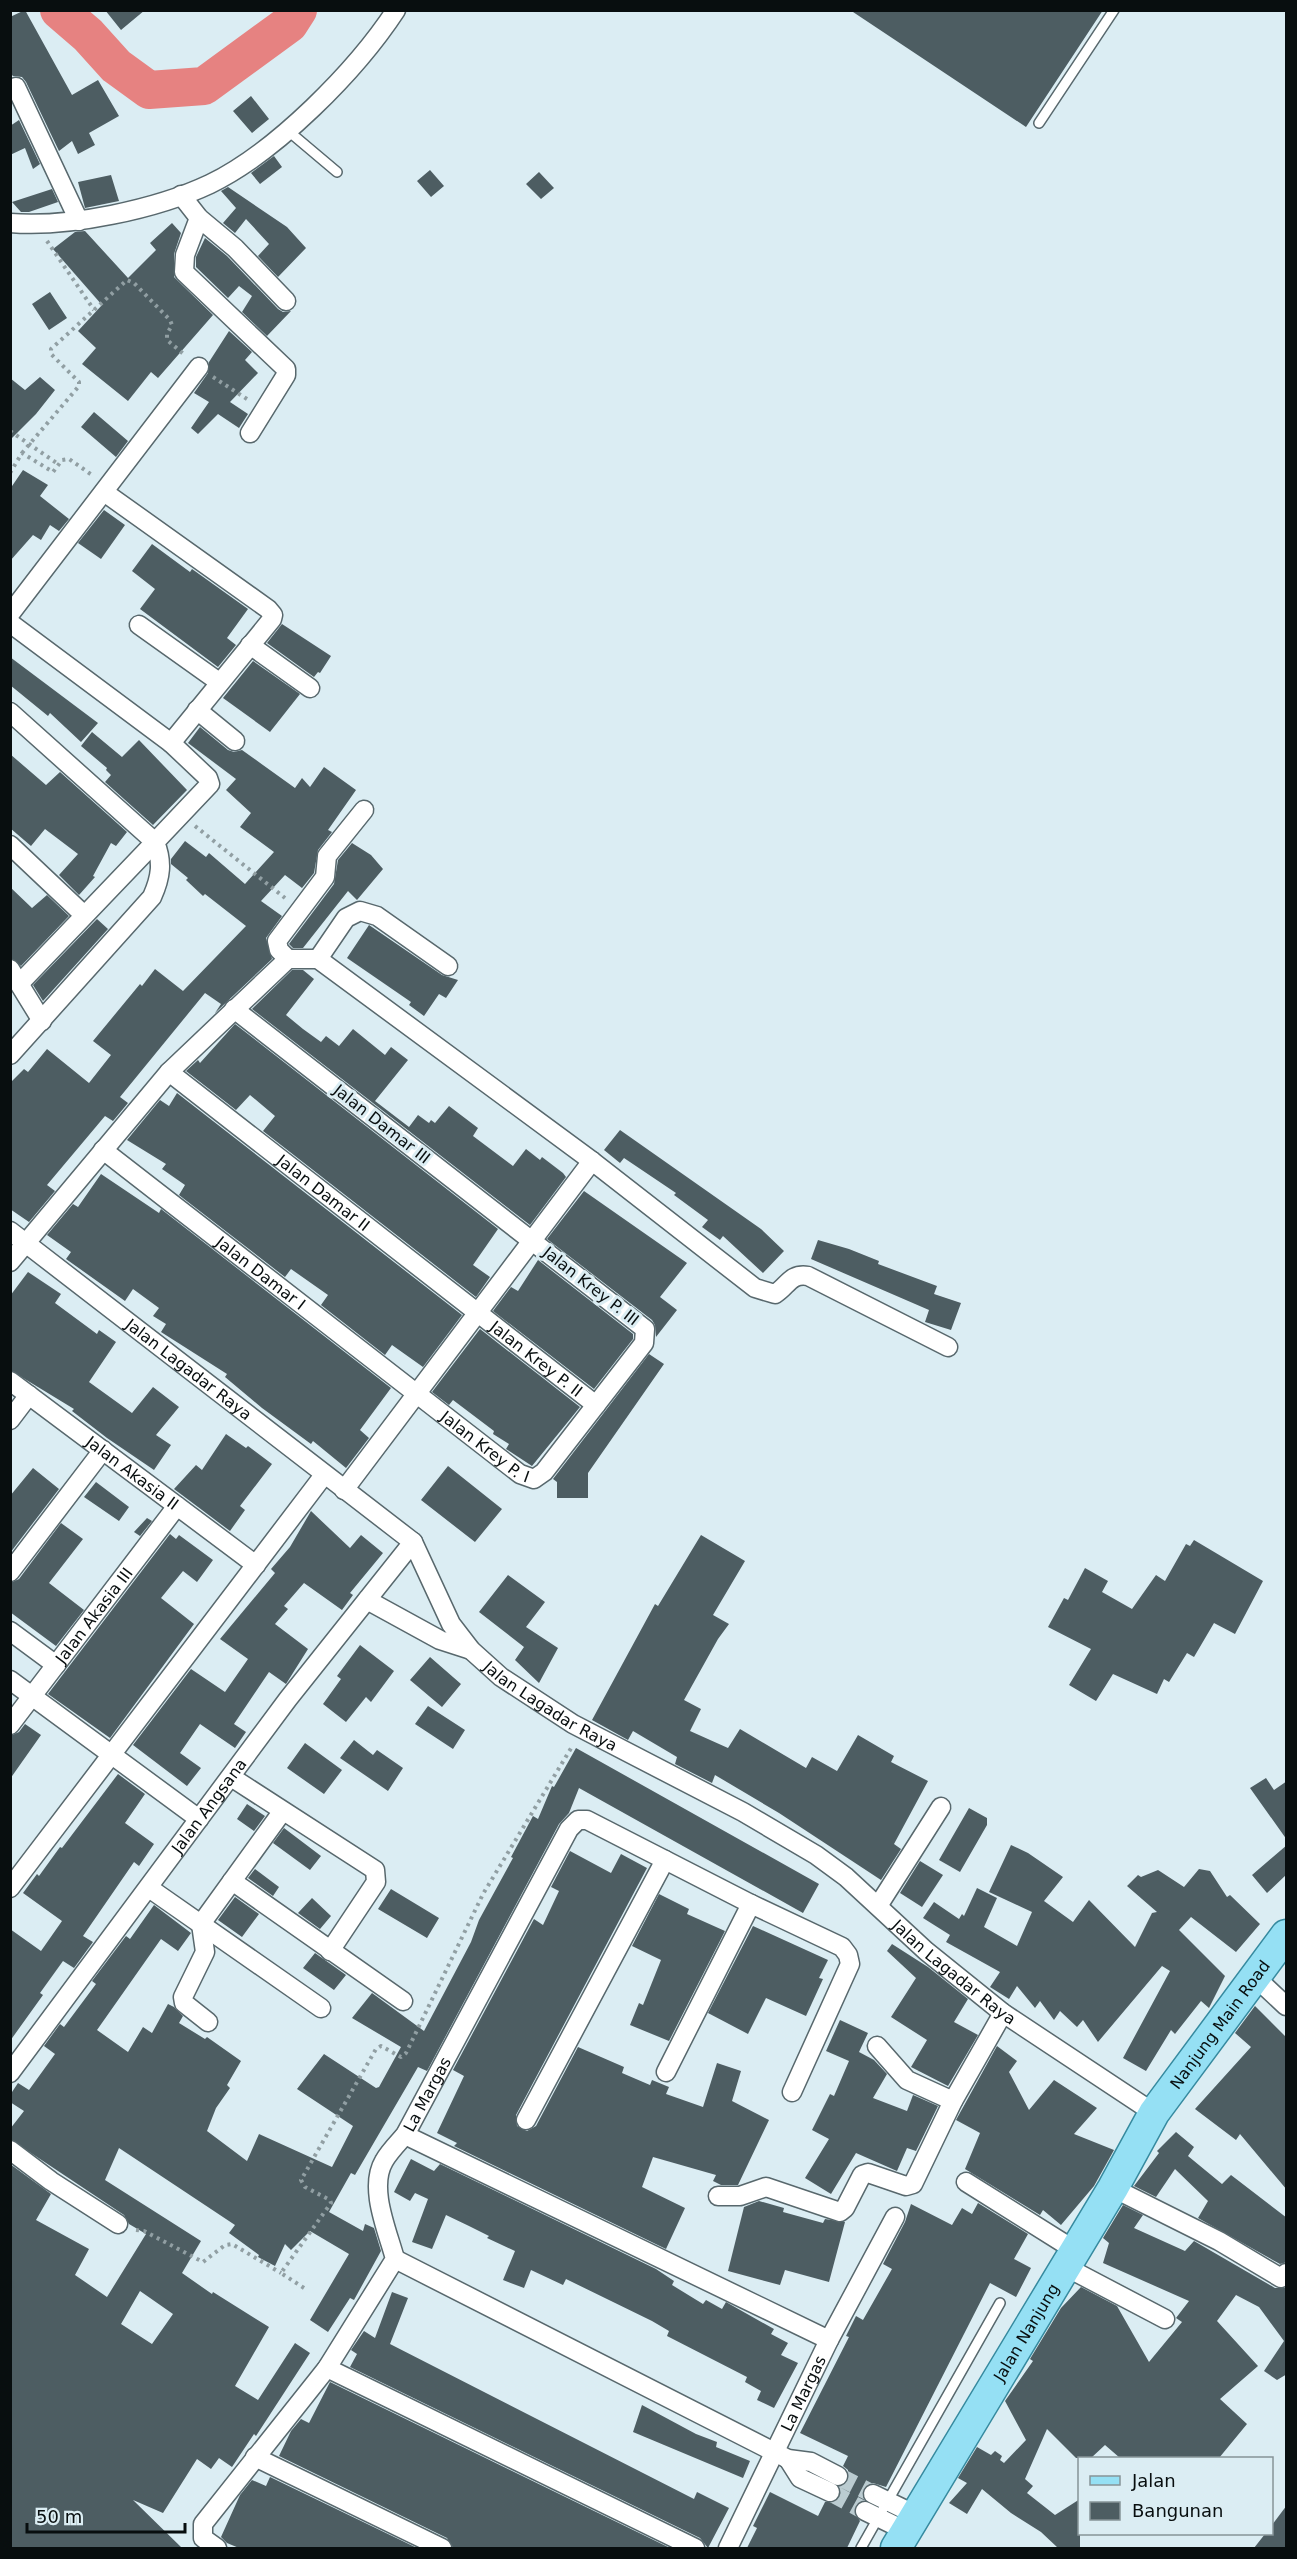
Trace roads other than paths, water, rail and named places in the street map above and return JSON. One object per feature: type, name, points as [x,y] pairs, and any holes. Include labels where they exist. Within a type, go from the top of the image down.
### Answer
[{"type":"main road","name":"Nanjung Main Road","points":[[1154,2113],[1254,1976],[1287,1935]]},
{"type":"main road","name":"Jalan Nanjung","points":[[906,2532],[1071,2259],[1154,2113]]},
{"type":"street","points":[[10,223],[38,224],[79,221],[181,195],[211,183],[234,169],[286,129],[330,90],[385,27],[396,10]]},
{"type":"street","points":[[16,87],[79,221]]},
{"type":"street","points":[[181,195],[199,218],[236,248],[286,301]]},
{"type":"street","points":[[199,218],[185,255],[184,272],[286,369],[286,375],[250,433]]},
{"type":"street","points":[[10,614],[199,367]]},
{"type":"street","points":[[106,490],[272,613],[272,619],[171,743]]},
{"type":"street","points":[[10,623],[171,743],[208,778],[210,784],[83,914],[15,976],[42,1021]]},
{"type":"street","points":[[139,625],[219,682]]},
{"type":"street","points":[[250,645],[310,688]]},
{"type":"street","points":[[197,710],[235,741]]},
{"type":"street","points":[[10,712],[155,842],[161,856],[158,883],[152,897],[10,1055]]},
{"type":"street","points":[[288,959],[279,950],[277,941],[325,877],[327,856],[364,810]]},
{"type":"street","points":[[10,845],[83,914]]},
{"type":"street","points":[[318,959],[346,918],[360,911],[377,916],[448,966]]},
{"type":"street","points":[[10,1262],[169,1072],[288,959],[318,959],[592,1161],[762,1292],[775,1294],[796,1276],[808,1276],[948,1347]]},
{"type":"street","name":"Jalan Damar III","points":[[234,1010],[531,1239]]},
{"type":"street","name":"Jalan Damar II","points":[[169,1072],[478,1315]]},
{"type":"street","name":"Jalan Damar I","points":[[103,1150],[417,1396]]},
{"type":"street","points":[[344,1490],[592,1161]]},
{"type":"street","name":"Jalan Lagadar Raya","points":[[10,1231],[413,1542],[451,1624],[471,1650],[501,1677],[582,1729],[789,1838],[846,1877],[926,1951],[1003,2013],[1154,2113]]},
{"type":"street","name":"Jalan Krey P. III","points":[[531,1239],[645,1329],[647,1336],[644,1344],[596,1405]]},
{"type":"street","name":"Jalan Krey P. II","points":[[478,1315],[596,1405]]},
{"type":"street","name":"Jalan Akasia II","points":[[10,1381],[256,1565]]},
{"type":"street","points":[[10,1420],[29,1395]]},
{"type":"street","name":"Jalan Krey P. I","points":[[417,1396],[520,1474],[534,1479],[544,1472],[596,1405]]},
{"type":"street","points":[[10,1572],[103,1450]]},
{"type":"street","points":[[10,1888],[324,1475]]},
{"type":"street","name":"Jalan Akasia III","points":[[10,1725],[177,1506]]},
{"type":"street","name":"Jalan Angsana","points":[[10,2073],[199,1819],[413,1542]]},
{"type":"street","points":[[367,1600],[440,1640],[471,1650]]},
{"type":"street","points":[[10,1631],[56,1665]]},
{"type":"street","points":[[10,1680],[199,1819]]},
{"type":"street","points":[[231,1777],[375,1870],[376,1882],[330,1951]]},
{"type":"street","points":[[878,1906],[941,1807]]},
{"type":"street","points":[[208,2022],[184,2003],[183,1997],[205,1952],[201,1924],[282,1812]]},
{"type":"street","name":"La Margas","points":[[728,2548],[782,2456],[829,2340],[405,2135],[569,1828],[578,1820],[587,1820],[842,1947],[848,1955],[849,1964],[792,2092]]},
{"type":"street","points":[[526,2120],[665,1860]]},
{"type":"street","points":[[232,1881],[403,2001]]},
{"type":"street","points":[[149,1887],[321,2008]]},
{"type":"street","points":[[666,2073],[752,1904]]},
{"type":"street","points":[[1254,1976],[1287,2006]]},
{"type":"street","points":[[718,2196],[740,2196],[766,2187],[840,2212],[845,2208],[862,2175],[868,2173],[906,2186],[913,2184],[953,2101],[1003,2013]]},
{"type":"street","points":[[877,2046],[907,2080],[953,2101]]},
{"type":"street","points":[[217,2548],[202,2538],[203,2524],[327,2368],[395,2259],[380,2201],[379,2172],[384,2160],[405,2135]]},
{"type":"street","points":[[10,2150],[51,2181],[118,2224]]},
{"type":"street","points":[[966,2182],[1071,2259],[1165,2319]]},
{"type":"street","points":[[1113,2188],[1229,2246],[1281,2278],[1287,2273]]},
{"type":"street","points":[[829,2340],[895,2217]]},
{"type":"street","points":[[395,2259],[782,2456],[811,2462],[838,2476]]},
{"type":"street","points":[[327,2368],[695,2548]]},
{"type":"street","points":[[782,2456],[800,2478],[830,2492]]},
{"type":"street","points":[[255,2457],[442,2548]]},
{"type":"street","points":[[881,2497],[906,2532]]},
{"type":"street","points":[[872,2514],[906,2532]]},
{"type":"lane","points":[[1039,123],[1114,10]]},
{"type":"lane","points":[[286,129],[337,172]]},
{"type":"lane","points":[[861,2548],[872,2514],[881,2497],[1000,2303]]},
{"type":"waterway","points":[[59,10],[88,35],[116,66],[149,90],[204,86],[289,24],[298,10]]},
{"type":"tunnel","points":[[838,2476],[873,2494]]},
{"type":"tunnel","points":[[830,2492],[865,2511]]}]
